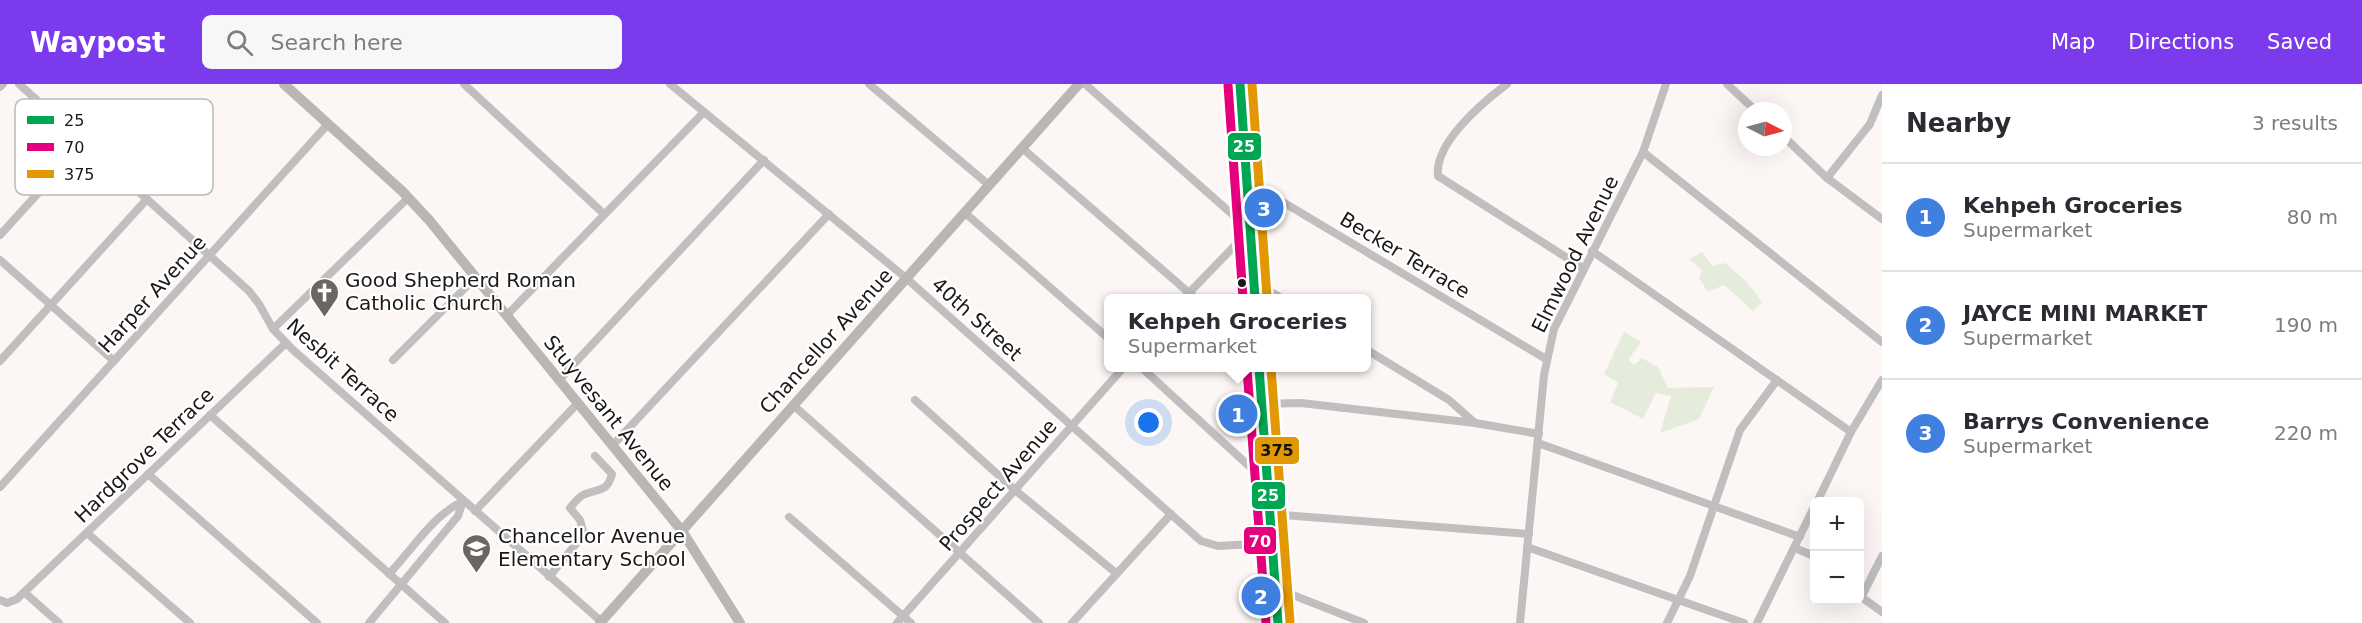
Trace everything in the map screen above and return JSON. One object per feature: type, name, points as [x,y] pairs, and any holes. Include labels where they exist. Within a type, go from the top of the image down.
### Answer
[{"type":"main road","name":"Stuyvesant Avenue","points":[[284,84],[408,198],[682,531],[740,623]]},
{"type":"main road","name":"Chancellor Avenue","points":[[602,622],[1079,84]]},
{"type":"main road","points":[[1240,84],[1254,293]]},
{"type":"main road","points":[[1259,372],[1278,623]]},
{"type":"street","name":"Nesbit Terrace","points":[[19,84],[36,99]]},
{"type":"street","points":[[464,84],[604,214]]},
{"type":"street","name":"40th Street","points":[[670,84],[906,278],[1201,541],[1218,546],[1272,543]]},
{"type":"street","points":[[869,84],[989,185]]},
{"type":"street","points":[[1085,84],[1250,230],[1193,294]]},
{"type":"street","points":[[1507,84],[1466,118],[1442,155],[1437,169],[1438,176],[1583,268]]},
{"type":"street","name":"Elmwood Avenue","points":[[1520,623],[1546,358],[1554,329],[1643,152],[1666,84]]},
{"type":"street","points":[[1727,84],[1746,102]]},
{"type":"street","points":[[1827,178],[1870,124],[1882,95]]},
{"type":"street","points":[[506,315],[704,112]]},
{"type":"street","name":"Harper Avenue","points":[[0,487],[328,124]]},
{"type":"street","points":[[1792,145],[1827,178],[1882,219]]},
{"type":"street","points":[[1022,148],[1187,294]]},
{"type":"street","points":[[1643,152],[1882,342]]},
{"type":"street","points":[[559,380],[764,160]]},
{"type":"street","name":"Becker Terrace","points":[[1246,180],[1546,358]]},
{"type":"street","points":[[0,235],[36,195]]},
{"type":"street","name":"Nesbit Terrace","points":[[143,195],[254,297],[273,329],[286,343],[602,622]]},
{"type":"street","points":[[273,329],[408,198]]},
{"type":"street","points":[[0,361],[147,199]]},
{"type":"street","points":[[964,212],[1104,335]]},
{"type":"street","points":[[612,446],[829,214]]},
{"type":"street","points":[[1592,251],[1851,432]]},
{"type":"street","points":[[0,260],[114,361]]},
{"type":"street","points":[[393,360],[475,278]]},
{"type":"street","points":[[1254,293],[1271,292],[1274,294]]},
{"type":"street","name":"Hardgrove Terrace","points":[[24,592],[286,343]]},
{"type":"street","points":[[1371,352],[1449,400],[1475,423]]},
{"type":"street","name":"Prospect Avenue","points":[[900,620],[1119,372]]},
{"type":"street","points":[[1146,372],[1250,466],[1267,470]]},
{"type":"street","points":[[1666,623],[1690,576],[1740,430],[1777,380]]},
{"type":"street","points":[[1819,497],[1851,432],[1882,380]]},
{"type":"street","points":[[915,400],[1015,490],[1116,573]]},
{"type":"street","points":[[1262,404],[1301,403],[1475,423],[1539,438],[1800,537]]},
{"type":"street","points":[[475,511],[577,404]]},
{"type":"street","points":[[793,405],[1039,623]]},
{"type":"street","points":[[210,415],[445,623]]},
{"type":"street","points":[[549,577],[584,534],[580,520],[570,508],[585,494],[600,491],[611,480],[612,474],[595,456]]},
{"type":"street","points":[[148,474],[317,623]]},
{"type":"street","points":[[389,574],[447,509],[463,501]]},
{"type":"street","points":[[369,623],[458,516],[463,501]]},
{"type":"street","points":[[1072,623],[1171,514]]},
{"type":"street","points":[[1270,514],[1529,534]]},
{"type":"street","points":[[789,517],[900,620],[911,623]]},
{"type":"street","points":[[1757,623],[1810,517]]},
{"type":"street","points":[[87,533],[190,623]]},
{"type":"street","points":[[1527,547],[1744,623]]},
{"type":"street","points":[[1795,548],[1810,554]]},
{"type":"street","points":[[1864,591],[1882,556]]},
{"type":"street","points":[[1275,588],[1364,623]]},
{"type":"street","points":[[0,600],[10,602],[24,592],[59,623]]},
{"type":"street","points":[[1864,599],[1882,612]]},
{"type":"green space","points":[[1702,252],[1712,266],[1725,263],[1747,282],[1762,302],[1753,311],[1724,285],[1708,292],[1699,278],[1702,270],[1689,259]]},
{"type":"green space","points":[[1624,332],[1641,342],[1628,360],[1634,365],[1642,358],[1658,367],[1668,388],[1714,387],[1699,419],[1660,433],[1671,396],[1656,393],[1643,419],[1610,402],[1618,383],[1604,374]]},
{"type":"transit line","name":"25","points":[[1240,84],[1255,294]]},
{"type":"transit line","name":"375","points":[[1252,84],[1267,294]]},
{"type":"transit line","name":"70","points":[[1228,85],[1243,294]]},
{"type":"transit line","name":"70","points":[[1247,372],[1266,623]]},
{"type":"transit line","name":"25","points":[[1259,372],[1278,623]]},
{"type":"transit line","name":"375","points":[[1271,372],[1290,622]]},
{"type":"place","name":"Barrys Convenience","points":[[1264,208]]},
{"type":"place","name":"Good Shepherd Roman Catholic Church","points":[[324,318]]},
{"type":"place","name":"Kehpeh Groceries","points":[[1238,414]]},
{"type":"place","name":"Chancellor Avenue Elementary School","points":[[477,574]]},
{"type":"place","name":"JAYCE MINI MARKET","points":[[1261,596]]}]
